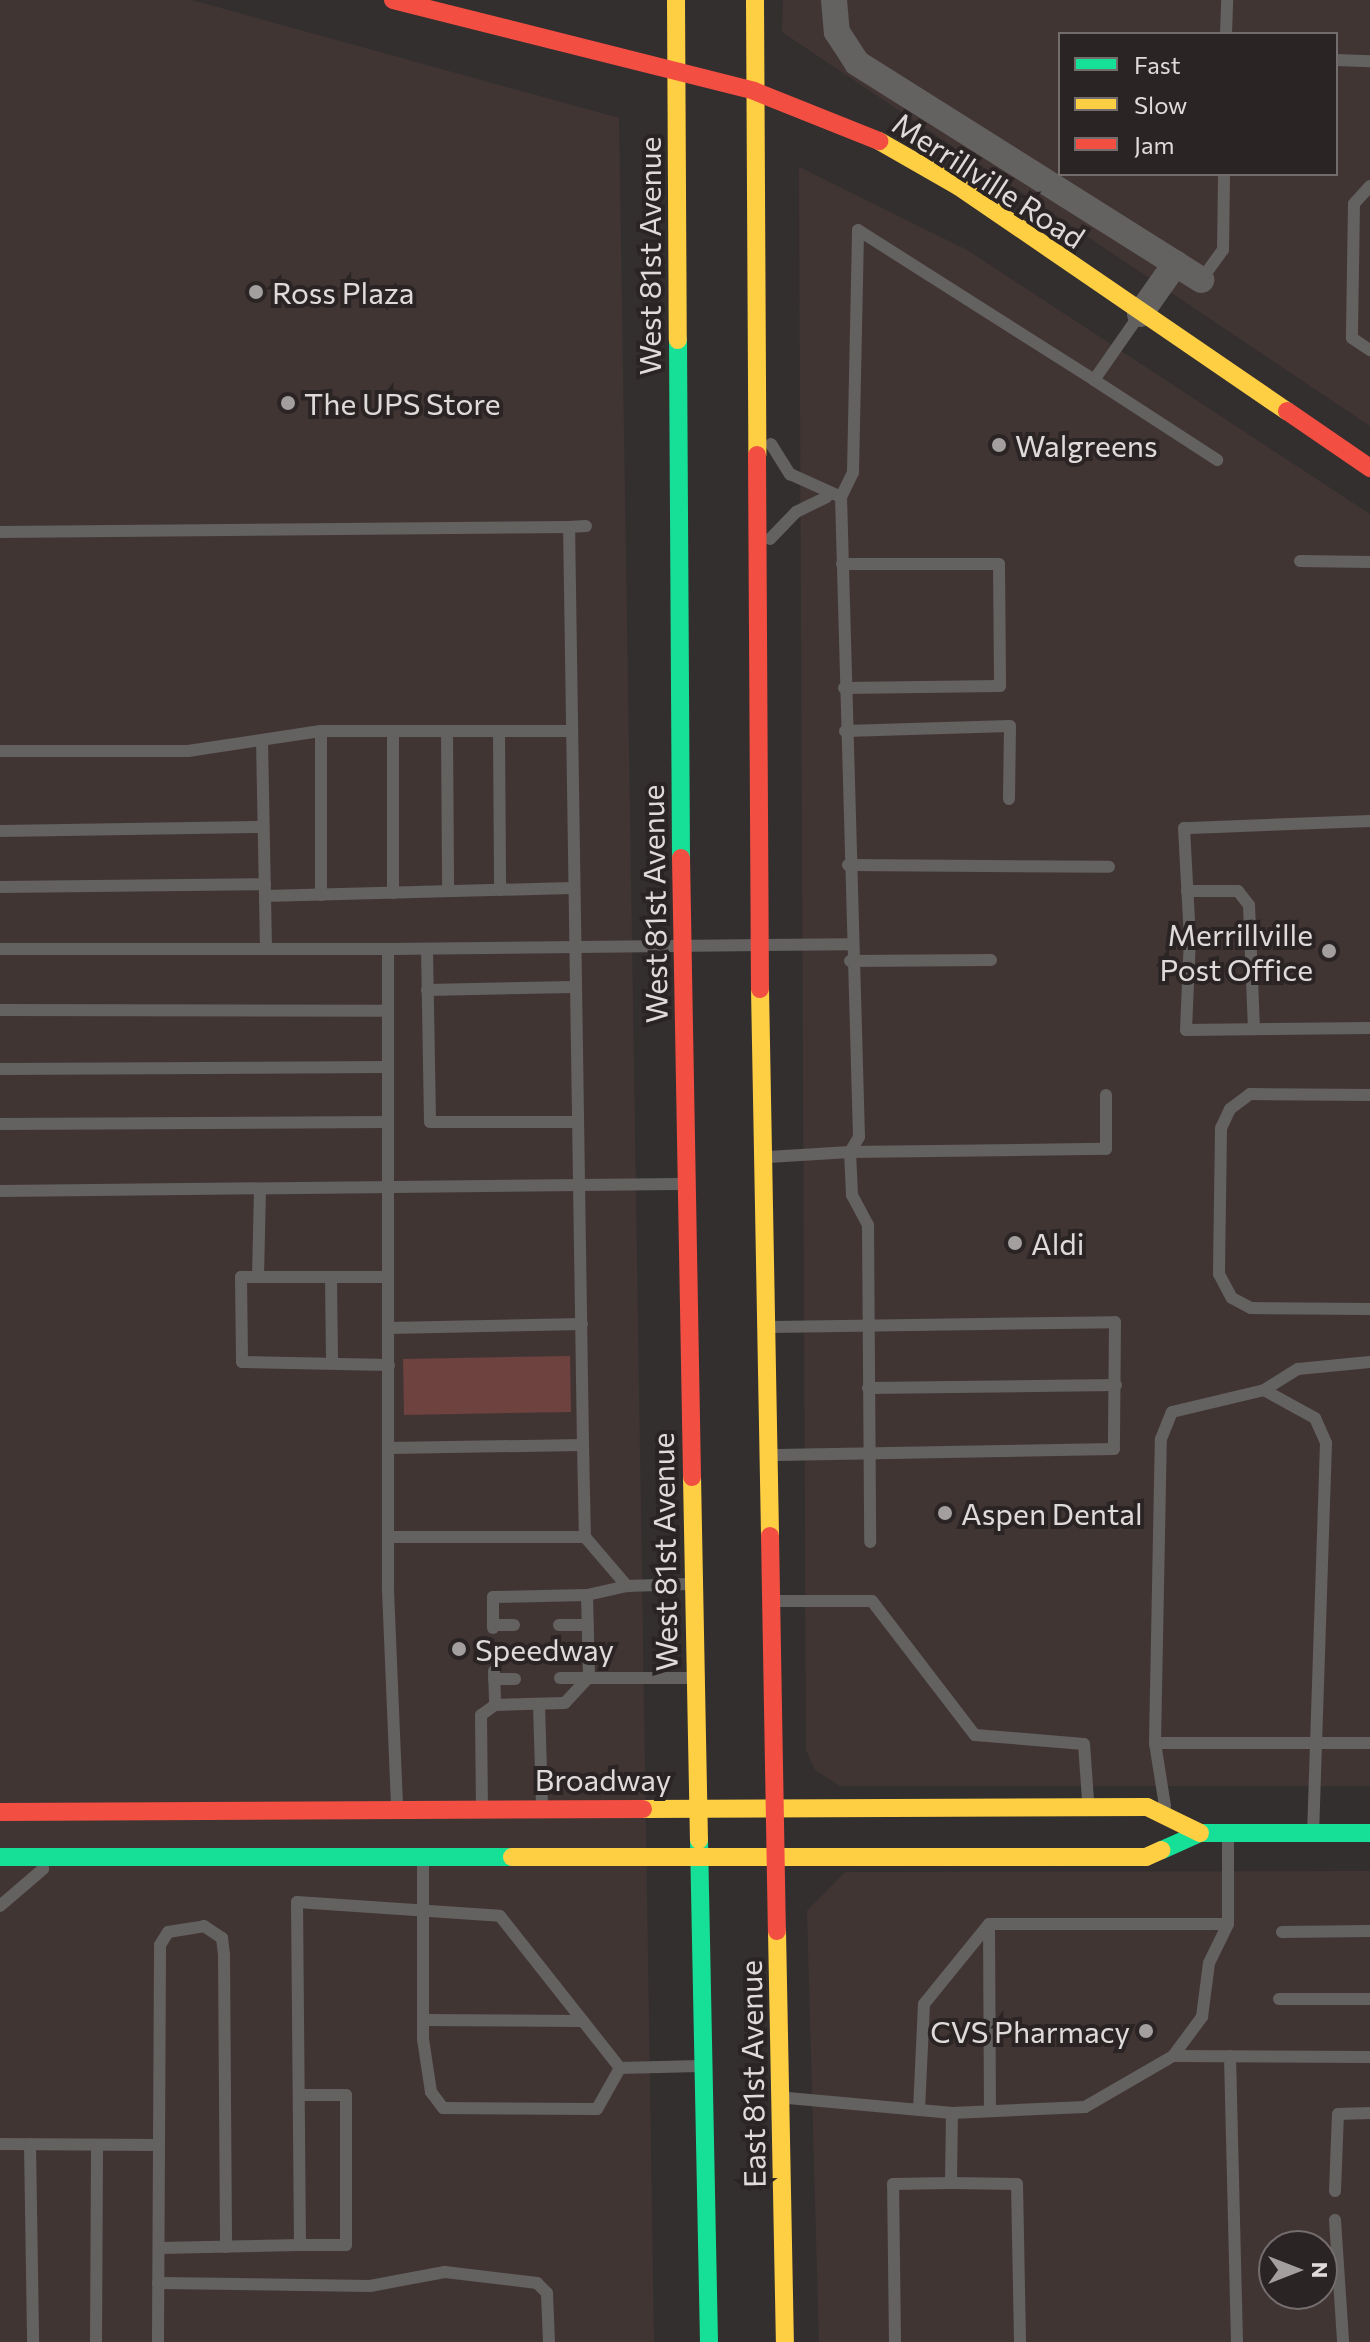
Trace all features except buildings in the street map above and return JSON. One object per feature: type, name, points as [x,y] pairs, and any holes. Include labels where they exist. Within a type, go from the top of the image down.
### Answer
[{"type":"main road","name":"Merrillville Road","points":[[393,0],[676,68],[754,91],[920,164],[1370,468]]},
{"type":"main road","name":"West 81st Avenue","points":[[676,0],[681,947],[696,1807]]},
{"type":"main road","points":[[755,0],[759,945],[776,1805]]},
{"type":"main road","name":"East 81st Avenue","points":[[776,1805],[785,2342]]},
{"type":"main road","name":"Broadway","points":[[6,1820],[41,1812],[482,1806],[1147,1807],[1200,1833]]},
{"type":"main road","name":"East 81st Avenue","points":[[696,1807],[709,2342]]},
{"type":"main road","name":"Broadway","points":[[0,1857],[1146,1857],[1200,1833],[1370,1833]]},
{"type":"street","points":[[834,0],[837,32],[857,63],[1201,280]]},
{"type":"street","points":[[1140,314],[1176,263]]},
{"type":"lane","points":[[1226,32],[1227,0]]},
{"type":"lane","points":[[1338,60],[1370,61]]},
{"type":"lane","points":[[1201,280],[1223,250],[1224,176]]},
{"type":"lane","points":[[1370,186],[1354,204],[1352,338],[1370,350]]},
{"type":"lane","points":[[870,1542],[868,1225],[852,1195],[850,1152],[859,1137],[849,944],[841,497],[853,472],[858,230],[1217,460]]},
{"type":"lane","points":[[1094,380],[1140,314]]},
{"type":"lane","points":[[755,409],[785,468],[827,497]]},
{"type":"lane","points":[[756,562],[775,530],[827,497],[841,497]]},
{"type":"lane","points":[[0,532],[586,526]]},
{"type":"lane","points":[[569,527],[571,888],[581,1189],[585,1537],[627,1586]]},
{"type":"lane","points":[[1300,561],[1370,562]]},
{"type":"lane","points":[[842,564],[999,564],[1000,686],[844,688]]},
{"type":"lane","points":[[845,731],[1010,726],[1009,799]]},
{"type":"lane","points":[[0,751],[188,751],[321,731],[571,731]]},
{"type":"lane","points":[[321,731],[321,895]]},
{"type":"lane","points":[[393,731],[393,893]]},
{"type":"lane","points":[[447,731],[448,891]]},
{"type":"lane","points":[[499,731],[500,890]]},
{"type":"lane","points":[[262,740],[266,949]]},
{"type":"lane","points":[[1370,821],[1184,828],[1186,1030],[1370,1028]]},
{"type":"lane","points":[[0,831],[263,827]]},
{"type":"lane","points":[[848,865],[1109,867]]},
{"type":"lane","points":[[0,887],[265,890],[321,895],[571,888]]},
{"type":"lane","points":[[1187,891],[1238,891],[1249,905],[1254,1029]]},
{"type":"lane","points":[[0,949],[427,949],[849,944]]},
{"type":"lane","points":[[388,949],[389,1537],[397,1808]]},
{"type":"lane","points":[[427,949],[430,1122],[578,1122]]},
{"type":"lane","points":[[850,961],[991,960]]},
{"type":"lane","points":[[427,990],[574,987]]},
{"type":"lane","points":[[0,1010],[388,1011]]},
{"type":"lane","points":[[0,1069],[388,1067]]},
{"type":"lane","points":[[1370,1095],[1250,1094],[1230,1109],[1221,1128],[1219,1274],[1232,1298],[1251,1308],[1370,1309]]},
{"type":"lane","points":[[763,1158],[850,1152],[1106,1149],[1106,1095]]},
{"type":"lane","points":[[0,1124],[388,1122]]},
{"type":"lane","points":[[0,1191],[388,1191],[581,1189],[686,1184]]},
{"type":"lane","points":[[258,1277],[260,1191]]},
{"type":"lane","points":[[388,1277],[241,1277],[242,1362],[389,1365]]},
{"type":"lane","points":[[331,1277],[332,1362]]},
{"type":"lane","points":[[767,1327],[1115,1322],[1116,1385],[1114,1449],[769,1455]]},
{"type":"lane","points":[[389,1328],[582,1324]]},
{"type":"lane","points":[[1167,1817],[1155,1743],[1161,1439],[1172,1412],[1264,1390],[1298,1369],[1370,1362]]},
{"type":"lane","points":[[868,1388],[1116,1385]]},
{"type":"lane","points":[[1264,1390],[1315,1418],[1326,1443],[1313,1832]]},
{"type":"lane","points":[[389,1448],[583,1445]]},
{"type":"lane","points":[[389,1537],[585,1537]]},
{"type":"lane","points":[[514,1625],[493,1627],[493,1597],[587,1595],[627,1586],[692,1584]]},
{"type":"lane","points":[[482,1806],[481,1715],[495,1705],[565,1703],[589,1677],[587,1595]]},
{"type":"lane","points":[[772,1601],[872,1601],[975,1735],[1084,1744],[1088,1807]]},
{"type":"lane","points":[[559,1625],[588,1625]]},
{"type":"lane","points":[[495,1705],[494,1675],[515,1679]]},
{"type":"lane","points":[[560,1678],[694,1678]]},
{"type":"lane","points":[[539,1704],[542,1807]]},
{"type":"lane","points":[[1155,1743],[1370,1743]]},
{"type":"lane","points":[[781,2098],[952,2113],[1085,2107],[1173,2056],[1202,2017],[1209,1963],[1228,1924],[1228,1833]]},
{"type":"lane","points":[[0,1906],[59,1858]]},
{"type":"lane","points":[[423,1858],[424,2020],[431,2092],[443,2108],[597,2109],[620,2068]]},
{"type":"lane","points":[[300,2245],[297,1902],[500,1916],[620,2068]]},
{"type":"lane","points":[[989,1924],[1228,1924]]},
{"type":"lane","points":[[919,2110],[924,2004],[989,1924]]},
{"type":"lane","points":[[989,1924],[990,2111]]},
{"type":"lane","points":[[158,2342],[160,1945],[168,1932],[204,1926],[222,1938],[224,1954],[226,2247]]},
{"type":"lane","points":[[1282,1932],[1370,1931]]},
{"type":"lane","points":[[1279,1999],[1370,1999]]},
{"type":"lane","points":[[424,2020],[583,2021]]},
{"type":"lane","points":[[1173,2056],[1370,2057]]},
{"type":"lane","points":[[1230,2056],[1237,2342]]},
{"type":"lane","points":[[620,2068],[702,2066]]},
{"type":"lane","points":[[159,2248],[346,2245],[346,2095],[299,2095]]},
{"type":"lane","points":[[951,2183],[952,2113]]},
{"type":"lane","points":[[1335,2191],[1338,2114],[1370,2113]]},
{"type":"lane","points":[[0,2144],[159,2145]]},
{"type":"lane","points":[[30,2144],[33,2342]]},
{"type":"lane","points":[[96,2342],[97,2145]]},
{"type":"lane","points":[[895,2342],[893,2184],[951,2183],[1017,2184],[1020,2342]]},
{"type":"lane","points":[[1335,2220],[1343,2342]]},
{"type":"lane","points":[[158,2283],[370,2286],[445,2272],[537,2283],[547,2293],[549,2342]]},
{"type":"shaded area","points":[[0,0],[192,0],[619,118],[654,2342],[0,2342]]},
{"type":"shaded area","points":[[783,0],[1370,0],[1370,426],[782,32]]},
{"type":"shaded area","points":[[799,167],[967,250],[1370,514],[1370,1786],[840,1786],[815,1770],[806,1750]]},
{"type":"shaded area","points":[[570,1356],[571,1412],[404,1415],[403,1359]]},
{"type":"shaded area","points":[[1370,1871],[1370,2342],[819,2342],[807,1911],[845,1872]]},
{"type":"traffic: fast","points":[[678,340],[681,858]]},
{"type":"traffic: fast","points":[[1162,1850],[1200,1833],[1370,1833]]},
{"type":"traffic: fast","points":[[699,1840],[709,2342]]},
{"type":"traffic: fast","points":[[0,1857],[512,1857]]},
{"type":"traffic: slow","points":[[676,0],[678,340]]},
{"type":"traffic: slow","points":[[755,0],[757,455]]},
{"type":"traffic: slow","points":[[879,141],[958,186],[1287,411]]},
{"type":"traffic: slow","points":[[760,989],[770,1536]]},
{"type":"traffic: slow","points":[[692,1477],[699,1840]]},
{"type":"traffic: slow","points":[[643,1809],[1147,1807],[1200,1833]]},
{"type":"traffic: slow","points":[[512,1857],[1146,1857],[1162,1850]]},
{"type":"traffic: slow","points":[[777,1931],[785,2342]]},
{"type":"traffic: jam","points":[[393,0],[754,91],[879,141]]},
{"type":"traffic: jam","points":[[1287,411],[1370,468]]},
{"type":"traffic: jam","points":[[757,455],[760,989]]},
{"type":"traffic: jam","points":[[681,858],[692,1477]]},
{"type":"traffic: jam","points":[[770,1536],[777,1931]]},
{"type":"traffic: jam","points":[[0,1812],[643,1809]]},
{"type":"place","name":"Ross Plaza","points":[[256,292]]},
{"type":"place","name":"The UPS Store","points":[[288,403]]},
{"type":"place","name":"Walgreens","points":[[999,445]]},
{"type":"place","name":"Merrillville Post Office","points":[[1329,951]]},
{"type":"place","name":"Aldi","points":[[1015,1243]]},
{"type":"place","name":"Aspen Dental","points":[[945,1513]]},
{"type":"place","name":"Speedway","points":[[459,1649]]},
{"type":"place","name":"CVS Pharmacy","points":[[1146,2031]]}]
